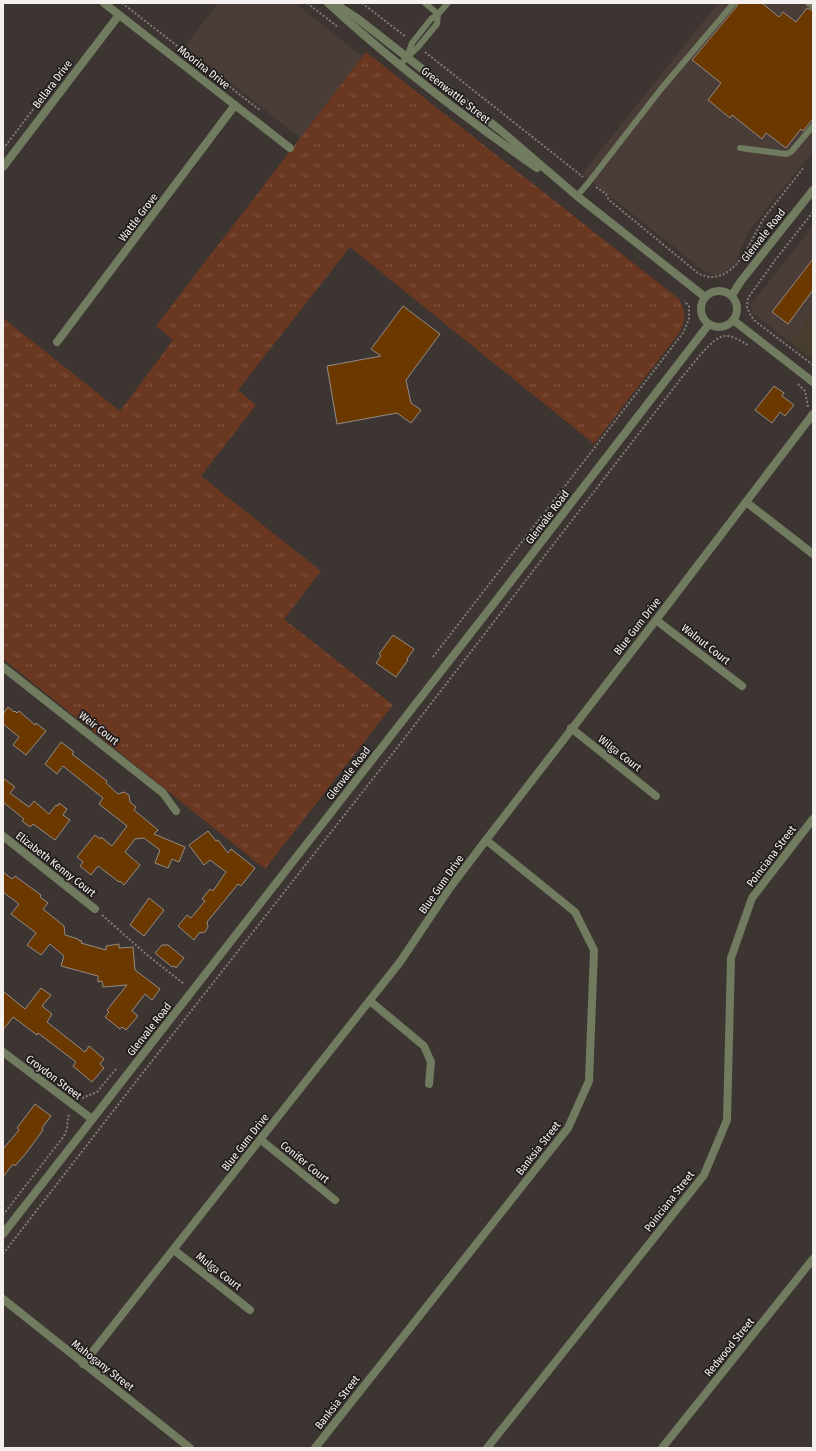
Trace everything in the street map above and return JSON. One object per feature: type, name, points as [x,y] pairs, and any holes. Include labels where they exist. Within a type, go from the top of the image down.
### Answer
[{"type":"street","name":"Moorina Drive","points":[[104,3],[290,148]]},
{"type":"street","name":"Greenwattle Street","points":[[328,3],[400,65],[493,137],[577,196]]},
{"type":"street","name":"Greenwattle Street","points":[[334,3],[357,18],[500,130],[577,196],[705,297]]},
{"type":"street","name":"Bellara Drive","points":[[3,167],[119,15]]},
{"type":"street","name":"Wattle Grove","points":[[57,342],[235,105]]},
{"type":"street","name":"Glenvale Road","points":[[732,295],[741,281],[813,190]]},
{"type":"street","points":[[720,290],[732,295],[736,301],[737,307],[734,320],[722,327],[709,324],[701,313],[702,303],[705,297],[713,291],[720,290]]},
{"type":"street","points":[[734,320],[813,382]]},
{"type":"street","name":"Glenvale Road","points":[[3,1234],[514,578],[709,324]]},
{"type":"street","name":"Blue Gum Drive","points":[[83,1364],[370,1002],[486,840],[746,502],[811,410]]},
{"type":"street","points":[[746,502],[813,554]]},
{"type":"street","name":"Walnut Court","points":[[656,620],[742,686]]},
{"type":"street","name":"Weir Court","points":[[3,667],[163,793],[176,811]]},
{"type":"street","name":"Wilga Court","points":[[571,728],[656,796]]},
{"type":"street","name":"Poinciana Street","points":[[487,1448],[704,1175],[727,1120],[731,958],[752,898],[813,819]]},
{"type":"street","name":"Elizabeth Kenny Court","points":[[3,836],[95,909]]},
{"type":"street","name":"Banksia Street","points":[[315,1448],[568,1128],[589,1081],[594,950],[575,912],[486,840]]},
{"type":"street","points":[[370,1002],[424,1046],[431,1062],[429,1084]]},
{"type":"street","name":"Croydon Street","points":[[3,1052],[92,1119]]},
{"type":"street","name":"Conifer Court","points":[[260,1140],[335,1200]]},
{"type":"street","name":"Mulga Court","points":[[174,1250],[250,1310]]},
{"type":"street","name":"Redwood Street","points":[[662,1448],[813,1259]]},
{"type":"street","name":"Mahogany Street","points":[[3,1300],[190,1448]]},
{"type":"lane","points":[[425,3],[438,14]]},
{"type":"lane","points":[[406,57],[412,43],[431,19],[448,3]]},
{"type":"lane","points":[[577,196],[661,89],[734,3]]},
{"type":"lane","points":[[808,3],[813,7]]},
{"type":"lane","points":[[400,65],[406,57],[418,47],[436,24],[438,14]]},
{"type":"lane","points":[[740,148],[786,154],[791,152],[813,126]]},
{"type":"path","points":[[122,3],[261,111]]},
{"type":"path","points":[[308,3],[338,27]]},
{"type":"path","points":[[362,3],[404,35],[412,43]]},
{"type":"path","points":[[418,47],[606,194],[609,200],[700,274],[710,277],[721,275],[733,267],[747,249],[764,219],[804,167]]},
{"type":"path","points":[[813,212],[750,293],[746,303],[749,312],[755,320],[813,365]]},
{"type":"path","points":[[433,657],[683,333],[689,320],[689,306],[684,301]]},
{"type":"path","points":[[3,1254],[702,353],[718,338],[725,335],[733,337],[752,348]]},
{"type":"path","points":[[795,382],[805,390],[811,410]]},
{"type":"path","points":[[95,909],[146,954],[184,984]]},
{"type":"path","points":[[3,1215],[64,1136],[68,1129],[68,1117],[83,1097],[97,1092],[116,1069]]},
{"type":"shaded area","points":[[218,3],[295,3],[363,57],[300,138],[185,46]]},
{"type":"shaded area","points":[[718,3],[813,3],[813,151],[748,232],[736,261],[722,274],[713,275],[703,270],[582,174]]},
{"type":"shaded area","points":[[813,226],[813,315],[791,343],[752,313],[751,304]]},
{"type":"shaded area","points":[[813,315],[813,360],[791,343]]},
{"type":"green space","points":[[366,52],[679,299],[684,312],[684,319],[680,332],[594,444],[350,247],[238,390],[256,405],[201,476],[321,571],[284,619],[393,705],[265,869],[3,659],[3,318],[120,411],[173,340],[156,326]]},
{"type":"building","points":[[738,3],[762,3],[779,17],[783,12],[796,22],[807,8],[813,11],[813,119],[803,131],[801,129],[786,148],[766,133],[762,139],[732,115],[730,118],[708,100],[721,83],[692,60]]},
{"type":"building","points":[[813,259],[813,290],[788,324],[772,312]]},
{"type":"building","points":[[403,306],[440,334],[406,380],[411,403],[421,410],[411,423],[397,413],[337,424],[327,366],[381,356],[371,349]]},
{"type":"building","points":[[774,386],[784,393],[782,396],[794,405],[785,416],[780,412],[772,423],[755,410]]},
{"type":"building","points":[[393,635],[414,649],[396,677],[376,663],[381,656],[379,654]]},
{"type":"building","points":[[8,707],[14,712],[15,711],[17,713],[19,711],[35,725],[36,723],[46,731],[26,755],[13,745],[19,737],[3,724],[3,714]]},
{"type":"building","points":[[61,742],[74,752],[72,754],[107,781],[106,783],[118,794],[124,792],[129,795],[130,802],[136,807],[134,810],[158,830],[154,834],[185,847],[179,862],[172,859],[168,868],[155,863],[160,850],[144,838],[135,839],[125,852],[140,865],[124,885],[98,866],[91,875],[80,866],[83,862],[77,857],[95,835],[100,839],[101,837],[112,846],[127,826],[99,804],[103,798],[63,766],[57,774],[45,764]]},
{"type":"building","points":[[3,778],[15,787],[10,793],[29,807],[34,801],[49,814],[56,805],[58,806],[59,803],[67,809],[63,815],[70,820],[55,840],[33,824],[30,827],[22,821],[24,819],[3,802]]},
{"type":"building","points":[[208,831],[216,841],[218,840],[228,853],[231,849],[255,868],[241,886],[238,884],[207,922],[208,927],[205,932],[199,933],[194,940],[178,926],[187,915],[191,918],[205,901],[202,899],[210,889],[213,891],[226,872],[210,860],[204,865],[189,845]]},
{"type":"building","points":[[3,872],[12,879],[15,876],[41,895],[40,897],[48,903],[43,909],[64,926],[65,935],[82,941],[81,943],[106,950],[106,946],[119,944],[119,948],[133,947],[135,970],[160,989],[152,1000],[145,994],[132,1011],[138,1016],[126,1030],[122,1027],[120,1029],[105,1017],[109,1012],[107,1010],[127,985],[103,987],[102,981],[98,982],[98,976],[61,966],[64,956],[50,944],[41,955],[27,945],[36,933],[11,914],[19,904],[3,892]]},
{"type":"building","points":[[149,898],[164,910],[144,936],[130,925]]},
{"type":"building","points":[[162,945],[168,945],[184,958],[176,968],[174,966],[172,967],[155,953]]},
{"type":"building","points":[[41,988],[51,995],[42,1006],[52,1014],[47,1022],[85,1052],[89,1046],[104,1059],[100,1064],[104,1068],[92,1082],[73,1066],[76,1062],[38,1033],[37,1035],[13,1017],[3,1030],[3,991],[25,1009]]},
{"type":"building","points":[[35,1104],[51,1116],[27,1152],[15,1166],[13,1164],[3,1177],[3,1149],[19,1130],[17,1128]]}]
